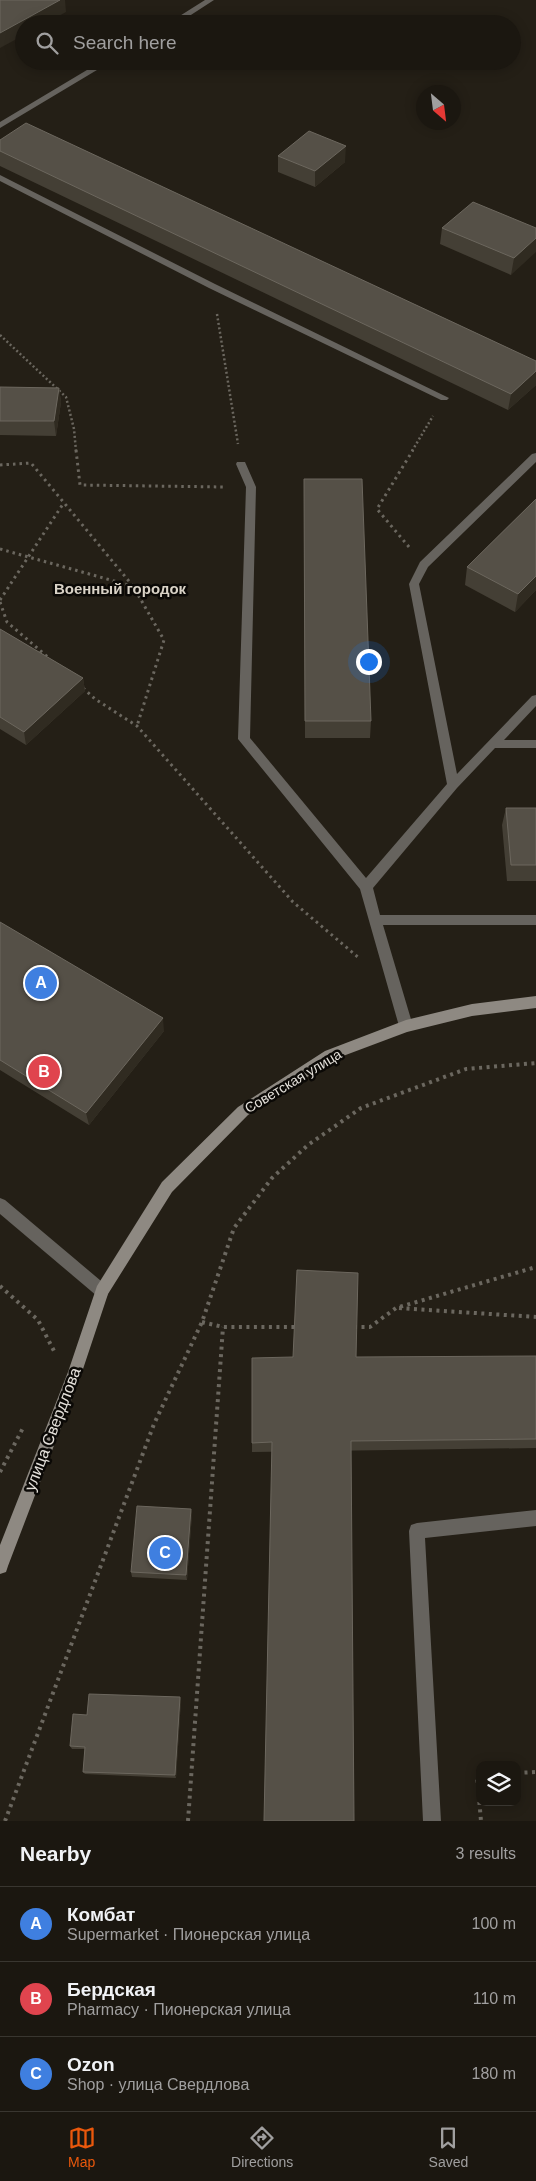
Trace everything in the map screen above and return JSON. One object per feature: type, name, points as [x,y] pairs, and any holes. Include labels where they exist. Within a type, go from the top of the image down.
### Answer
[{"type":"street","points":[[186,15],[210,0]]},
{"type":"street","points":[[0,126],[93,70]]},
{"type":"street","points":[[0,178],[212,286],[444,398]]},
{"type":"street","points":[[453,785],[414,584],[424,565],[536,456]]},
{"type":"street","points":[[241,464],[251,487],[244,739],[366,887],[406,1026]]},
{"type":"street","points":[[366,887],[453,785],[536,699]]},
{"type":"street","points":[[491,744],[536,744]]},
{"type":"street","points":[[375,920],[536,920]]},
{"type":"street","name":"Советская улица","points":[[102,1292],[167,1187],[243,1111],[330,1055],[406,1026],[472,1010],[536,1002]]},
{"type":"street","points":[[0,1205],[102,1292]]},
{"type":"street","name":"улица Свердлова","points":[[0,1566],[75,1372],[102,1292]]},
{"type":"street","points":[[432,1821],[417,1531],[536,1518]]},
{"type":"path","points":[[212,286],[241,464]]},
{"type":"path","points":[[0,335],[66,397],[74,430],[80,485],[251,487]]},
{"type":"path","points":[[424,565],[377,509],[444,398]]},
{"type":"path","points":[[0,465],[31,463],[63,504],[133,586],[164,640],[137,726]]},
{"type":"path","points":[[51,660],[7,622],[0,601],[63,504]]},
{"type":"path","points":[[0,550],[28,556],[133,586]]},
{"type":"path","points":[[80,686],[95,699],[137,726],[293,902],[394,988]]},
{"type":"path","points":[[5,1821],[154,1424],[202,1322],[234,1228],[272,1178],[308,1146],[361,1108],[466,1069],[536,1063]]},
{"type":"path","points":[[350,1328],[370,1328],[396,1308],[536,1267]]},
{"type":"path","points":[[0,1286],[38,1320],[54,1349],[53,1358]]},
{"type":"path","points":[[396,1308],[536,1317]]},
{"type":"path","points":[[202,1322],[222,1327],[301,1327]]},
{"type":"path","points":[[188,1821],[222,1327]]},
{"type":"path","points":[[0,1472],[27,1418]]},
{"type":"path","points":[[521,1773],[536,1772]]},
{"type":"path","points":[[480,1806],[481,1821]]},
{"type":"building","points":[[0,0],[60,0],[33,15],[15,15],[15,25],[0,33]]},
{"type":"building","points":[[26,123],[536,361],[536,371],[511,394],[0,151],[0,140]]},
{"type":"building","points":[[309,131],[346,146],[315,171],[278,156]]},
{"type":"building","points":[[473,202],[536,228],[536,238],[514,258],[442,228]]},
{"type":"building","points":[[0,387],[59,388],[54,421],[0,421]]},
{"type":"building","points":[[304,479],[362,479],[371,721],[305,721]]},
{"type":"building","points":[[536,499],[536,576],[518,594],[467,567]]},
{"type":"building","points":[[0,629],[83,678],[24,732],[0,717]]},
{"type":"building","points":[[506,808],[536,808],[536,865],[511,865]]},
{"type":"building","points":[[0,922],[163,1018],[86,1113],[0,1060]]},
{"type":"building","points":[[297,1270],[358,1273],[356,1357],[536,1356],[536,1439],[351,1441],[354,1821],[264,1821],[272,1442],[252,1443],[252,1358],[293,1357]]},
{"type":"building","points":[[137,1506],[191,1509],[186,1575],[131,1572]]},
{"type":"building","points":[[89,1694],[180,1697],[175,1775],[83,1772],[85,1747],[70,1746],[73,1714],[87,1715]]},
{"type":"place","name":"Комбат","points":[[41,983]]},
{"type":"place","name":"Бердская","points":[[44,1072]]},
{"type":"place","name":"Ozon","points":[[165,1553]]},
{"type":"district","name":"Военный городок","points":[[120,589]]}]
